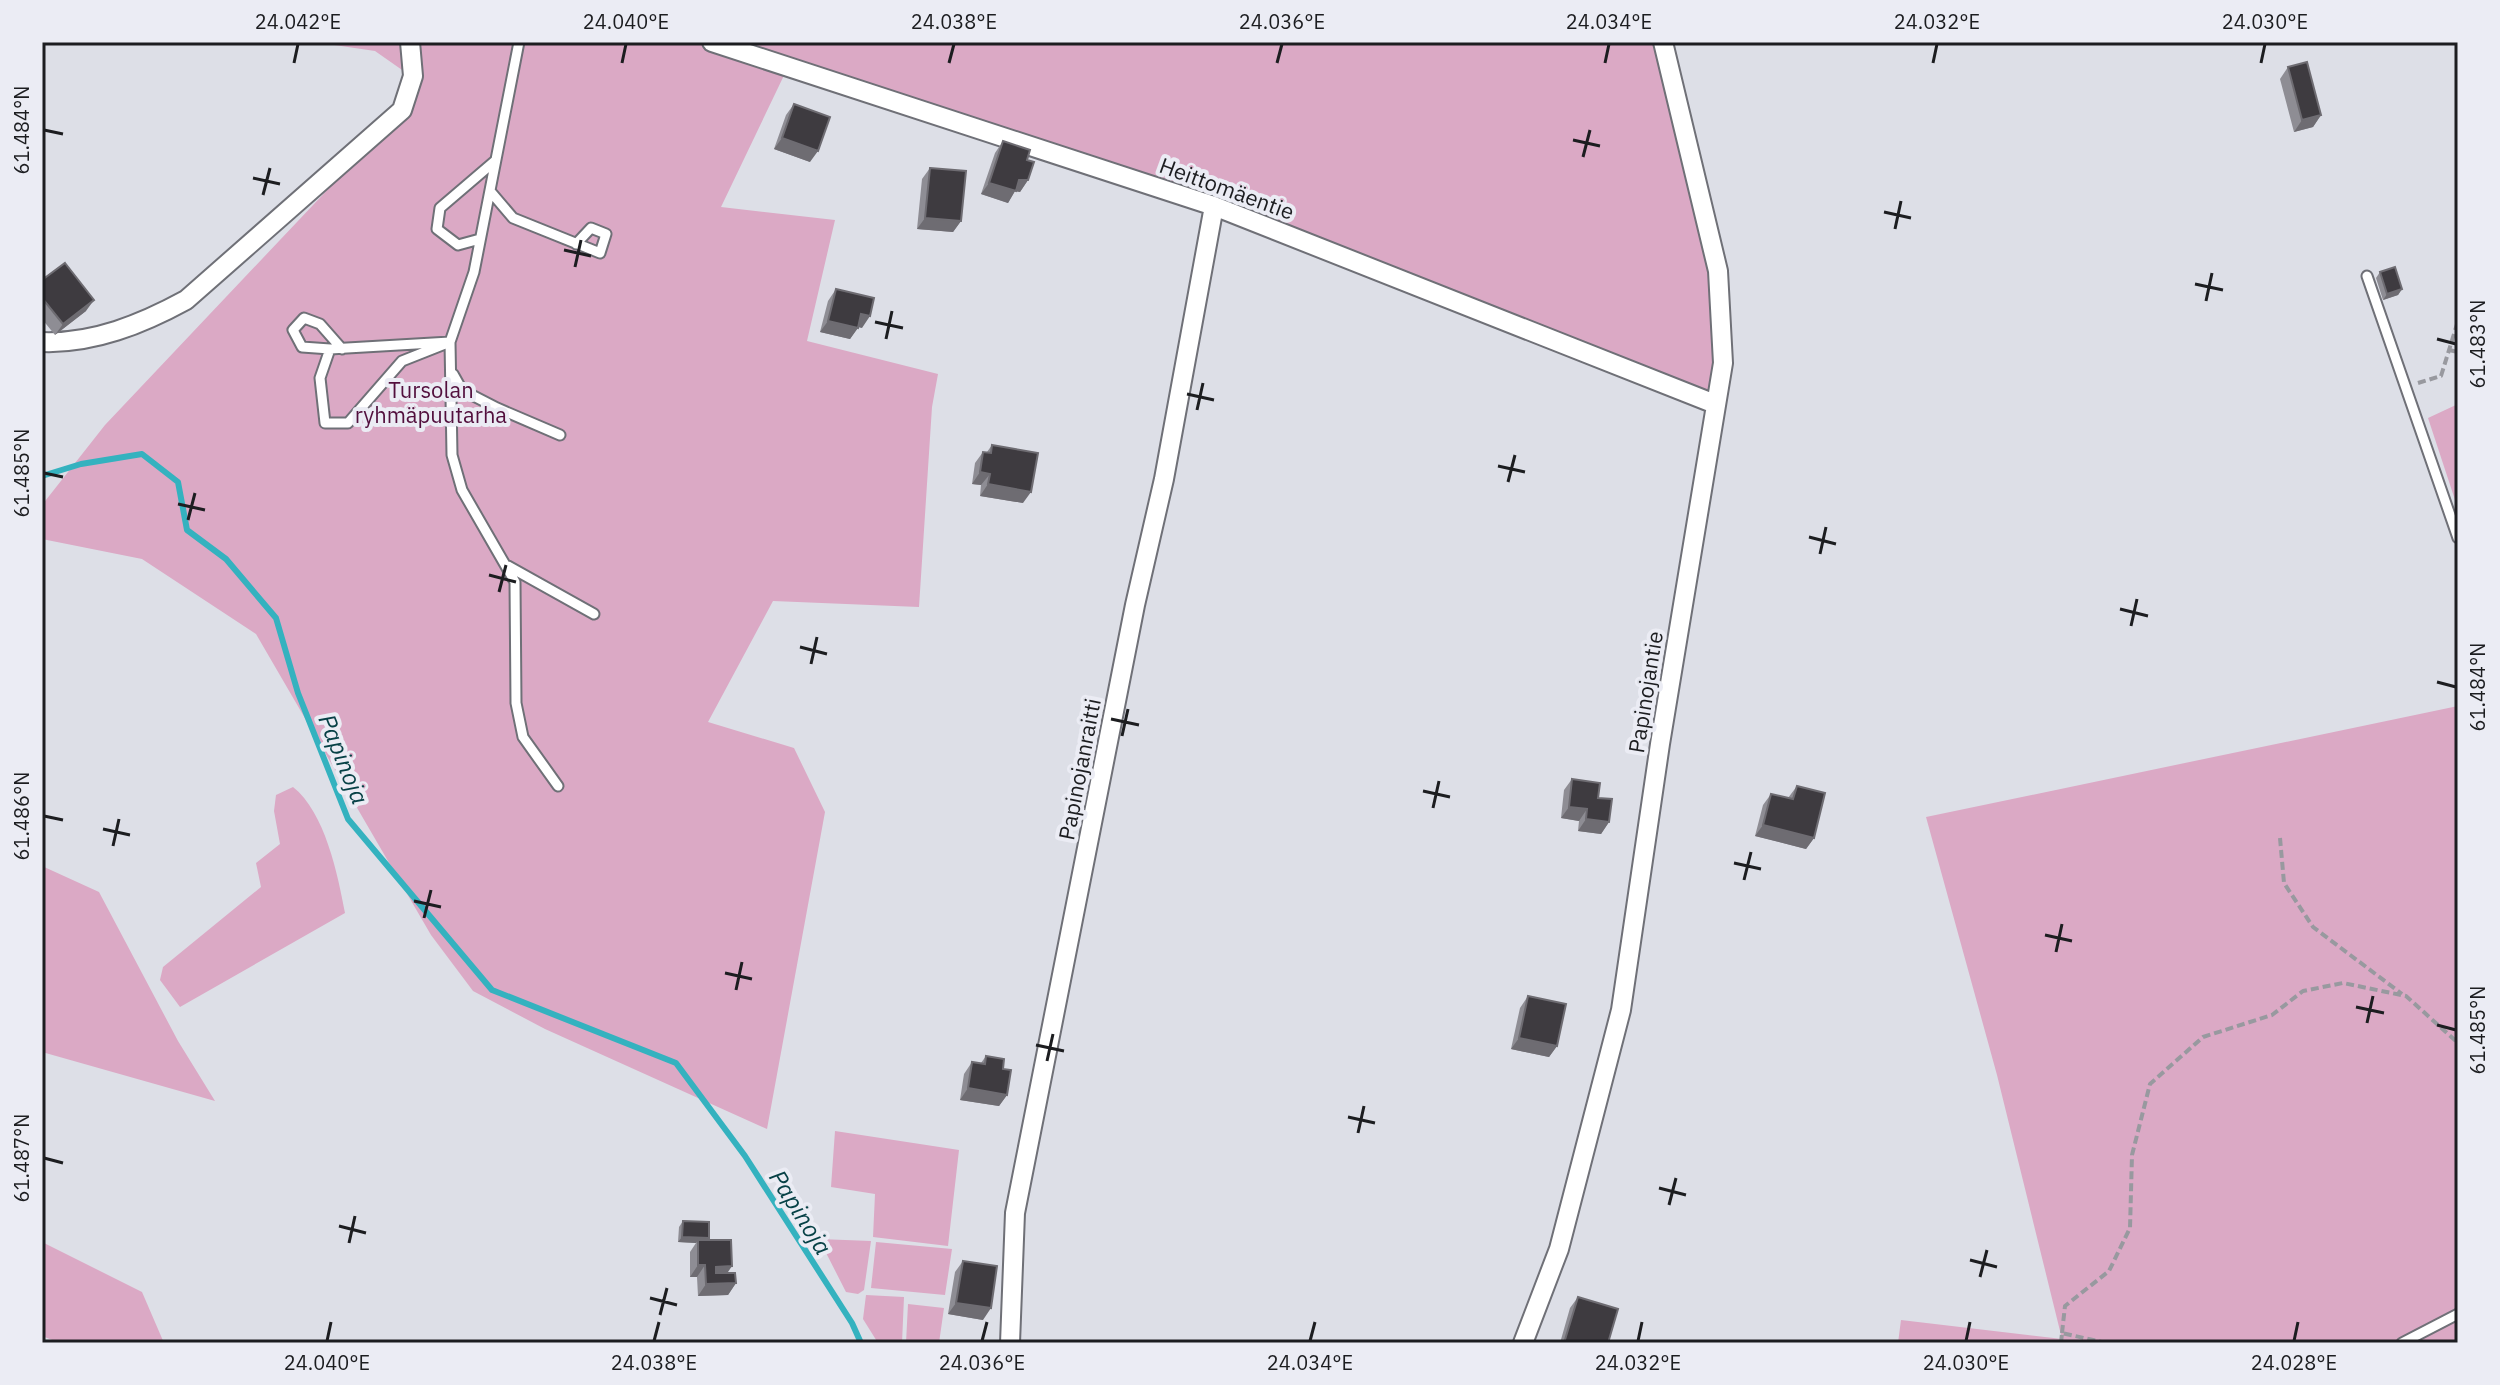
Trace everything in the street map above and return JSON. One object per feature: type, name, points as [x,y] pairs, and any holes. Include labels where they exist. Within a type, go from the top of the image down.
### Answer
[{"type":"street","points":[[42,342],[86,340],[153,318],[186,300],[402,110],[413,76],[410,42]]},
{"type":"street","name":"Heittomäentie","points":[[712,42],[1214,206],[1715,404]]},
{"type":"street","name":"Papinojantie","points":[[1523,1343],[1559,1249],[1621,1010],[1723,363],[1718,271],[1663,42]]},
{"type":"street","name":"Papinojanraitti","points":[[1010,1343],[1015,1213],[1135,605],[1164,479],[1214,206]]},
{"type":"lane","points":[[519,42],[474,272],[450,342],[452,455],[462,490],[515,582],[516,703],[523,737],[558,786]]},
{"type":"lane","points":[[480,239],[458,245],[437,229],[440,208],[495,161]]},
{"type":"lane","points":[[490,191],[513,218],[576,244]]},
{"type":"lane","points":[[2367,276],[2458,538]]},
{"type":"lane","points":[[342,349],[320,324],[304,318],[293,330],[302,347],[342,349],[450,342]]},
{"type":"lane","points":[[330,349],[320,378],[325,423],[348,423],[402,361],[450,342]]},
{"type":"lane","points":[[451,371],[462,390],[560,435]]},
{"type":"lane","points":[[505,564],[594,614]]},
{"type":"lane","points":[[2402,1343],[2458,1314]]},
{"type":"path","points":[[2407,387],[2441,376],[2458,321]]},
{"type":"path","points":[[2449,350],[2458,352]]},
{"type":"path","points":[[2280,838],[2284,883],[2313,927],[2406,996],[2458,1043]]},
{"type":"path","points":[[2061,1343],[2065,1306],[2109,1271],[2130,1228],[2132,1155],[2150,1084],[2203,1037],[2272,1015],[2303,991],[2343,983],[2406,996]]},
{"type":"path","points":[[2062,1333],[2106,1343]]},
{"type":"green space","points":[[314,42],[401,42],[405,72],[375,51]]},
{"type":"green space","name":"Tursolan ryhmäpuutarha","points":[[410,42],[1663,42],[1718,271],[1715,404],[1214,206],[788,67],[721,207],[835,220],[807,341],[938,374],[932,407],[919,607],[773,601],[708,722],[794,748],[825,812],[767,1129],[545,1029],[473,991],[431,935],[256,634],[142,559],[42,539],[42,505],[105,425],[402,111]]},
{"type":"green space","points":[[2458,404],[2458,509],[2428,418]]},
{"type":"green space","points":[[2458,706],[2458,1343],[1898,1343],[1901,1320],[2062,1339],[1997,1075],[1926,817]]},
{"type":"green space","points":[[293,787],[314,812],[322,828],[334,863],[345,913],[180,1007],[160,980],[163,967],[261,887],[256,863],[280,844],[274,811],[276,795]]},
{"type":"green space","points":[[42,866],[99,892],[178,1041],[215,1101],[42,1052]]},
{"type":"green space","points":[[835,1131],[959,1150],[948,1246],[873,1237],[875,1194],[831,1187]]},
{"type":"green space","points":[[819,1239],[871,1241],[864,1290],[858,1294],[846,1292]]},
{"type":"green space","points":[[42,1242],[142,1292],[164,1343],[60,1343],[42,1336]]},
{"type":"green space","points":[[876,1242],[952,1249],[945,1295],[871,1288]]},
{"type":"green space","points":[[866,1295],[904,1297],[902,1343],[878,1343],[863,1319]]},
{"type":"green space","points":[[908,1304],[944,1308],[939,1343],[906,1343]]},
{"type":"building","points":[[2307,62],[2321,115],[2302,120],[2288,67]]},
{"type":"building","points":[[794,104],[830,117],[818,151],[782,138]]},
{"type":"building","points":[[1003,141],[1030,150],[1027,160],[1034,162],[1028,180],[1019,180],[1016,191],[989,183]]},
{"type":"building","points":[[930,168],[966,171],[961,221],[925,218]]},
{"type":"building","points":[[65,263],[94,300],[63,324],[42,298],[42,280]]},
{"type":"building","points":[[2395,267],[2402,289],[2387,294],[2380,272]]},
{"type":"building","points":[[836,289],[874,298],[870,316],[861,314],[858,328],[828,321]]},
{"type":"building","points":[[992,445],[1038,453],[1031,492],[988,484],[990,474],[980,472],[983,452],[991,453]]},
{"type":"building","points":[[1572,779],[1600,783],[1598,798],[1612,799],[1609,822],[1586,819],[1587,809],[1569,807]]},
{"type":"building","points":[[1797,786],[1825,793],[1814,838],[1763,825],[1771,794],[1793,799]]},
{"type":"building","points":[[1528,996],[1566,1004],[1557,1046],[1519,1038]]},
{"type":"building","points":[[986,1056],[1004,1059],[1003,1069],[1011,1070],[1007,1095],[968,1088],[972,1062],[985,1064]]},
{"type":"building","points":[[683,1221],[709,1222],[709,1238],[682,1237]]},
{"type":"building","points":[[698,1240],[731,1240],[732,1266],[716,1267],[716,1273],[735,1273],[736,1283],[706,1284],[705,1265],[698,1265]]},
{"type":"building","points":[[963,1261],[997,1266],[991,1308],[956,1303]]},
{"type":"building","points":[[1578,1297],[1618,1309],[1608,1343],[1564,1343]]},
{"type":"waterway","name":"Papinoja","points":[[42,476],[81,464],[142,454],[178,482],[187,530],[226,559],[276,618],[298,693],[348,819],[492,990],[676,1063],[745,1156],[852,1323],[861,1343]]}]
